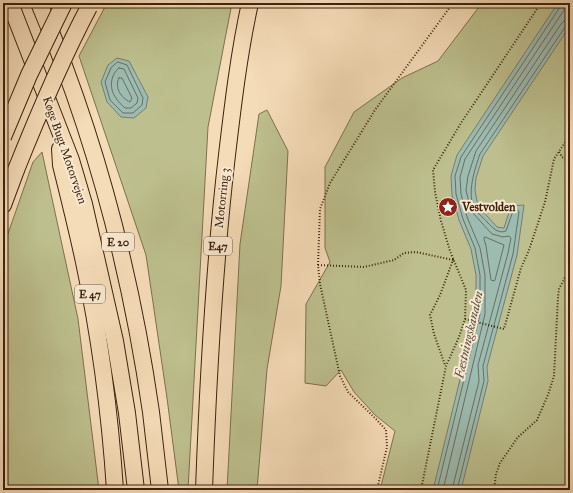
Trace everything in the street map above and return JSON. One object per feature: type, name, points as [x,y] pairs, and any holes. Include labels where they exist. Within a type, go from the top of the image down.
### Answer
[{"type":"highway","name":"Køge Bugt Motorvejen","points":[[10,3],[71,160],[84,204],[115,341],[136,490]]},
{"type":"highway","name":"Køge Bugt Motorvejen","points":[[39,3],[76,100],[118,239],[151,411],[160,490]]},
{"type":"highway","points":[[3,137],[29,75],[64,3]]},
{"type":"highway","name":"Motorring 3","points":[[204,490],[212,316],[220,210],[232,112],[250,3]]},
{"type":"highway","points":[[3,205],[48,90],[67,48],[90,5]]},
{"type":"highway","name":"E 47","points":[[58,128],[61,165],[84,262],[97,337],[106,395],[115,490]]},
{"type":"path","points":[[377,490],[387,447],[386,430],[376,418],[348,392],[340,376],[320,284],[318,265],[320,209],[330,183],[375,110],[453,3]]},
{"type":"path","points":[[421,490],[446,366],[459,337],[465,318],[466,290],[453,260],[441,221],[435,192],[433,170],[461,123],[541,3]]},
{"type":"path","points":[[465,318],[504,329],[521,268],[545,202],[554,159],[566,141],[570,140]]},
{"type":"path","points":[[559,152],[562,157],[570,161]]},
{"type":"path","points":[[570,170],[570,185]]},
{"type":"path","points":[[318,265],[364,267],[394,260],[404,253],[416,252],[453,260]]},
{"type":"path","points":[[446,366],[434,334],[430,315],[440,295],[453,260]]},
{"type":"path","points":[[494,490],[496,474],[500,463],[518,437],[537,420],[552,385],[554,376],[559,290],[570,268]]},
{"type":"green space","points":[[107,3],[232,3],[208,127],[188,490],[179,490],[146,255],[79,56]]},
{"type":"green space","name":"Vestvolden","points":[[482,3],[570,3],[570,490],[380,490],[395,431],[375,415],[354,392],[341,370],[326,386],[305,383],[306,304],[330,262],[325,248],[325,167],[354,112],[402,78],[438,61]]},
{"type":"green space","points":[[267,110],[288,151],[281,286],[267,369],[257,490],[227,490],[240,244],[259,114]]},
{"type":"green space","points":[[42,152],[78,319],[99,490],[3,490],[3,248],[33,162]]},
{"type":"water","points":[[558,3],[570,3],[570,26],[483,156],[476,178],[475,190],[478,206],[497,227],[504,228],[511,206],[524,205],[517,255],[487,367],[488,381],[461,490],[433,490],[476,314],[476,275],[471,249],[459,220],[452,195],[451,176],[457,155]]},
{"type":"water","points":[[117,58],[129,61],[148,97],[146,108],[134,118],[121,117],[107,102],[101,82],[108,65]]},
{"type":"place","name":"Vestvolden","points":[[448,207]]},
{"type":"water label","name":"Fæstningskanalen","points":[[469,335]]}]
